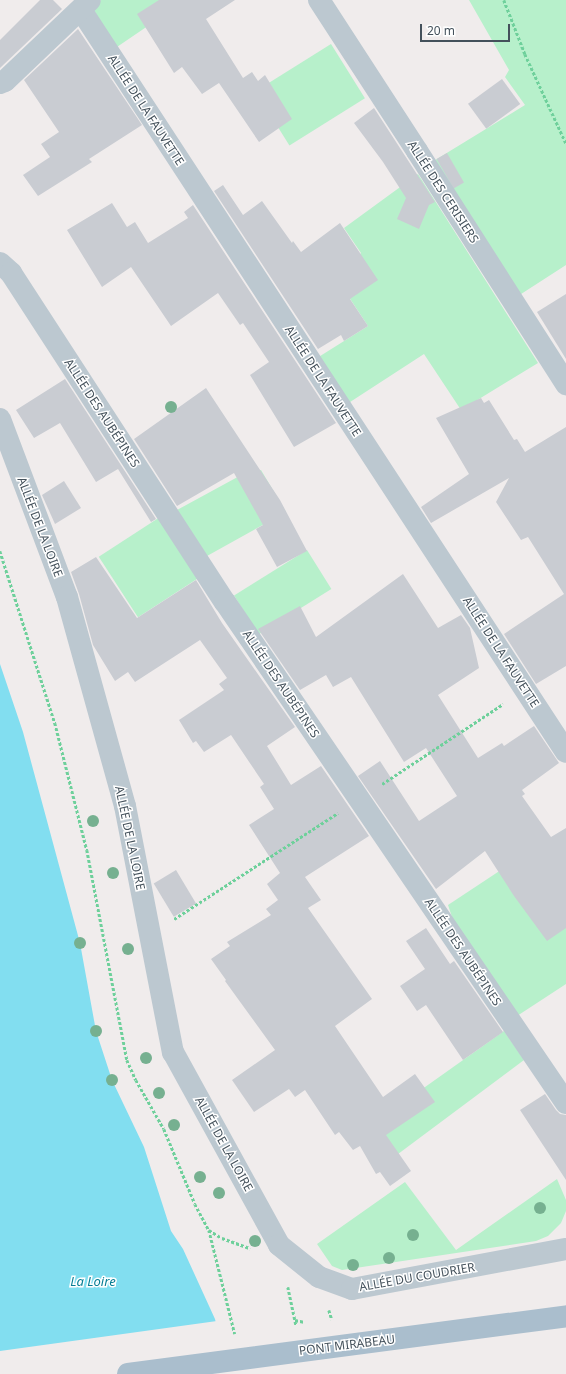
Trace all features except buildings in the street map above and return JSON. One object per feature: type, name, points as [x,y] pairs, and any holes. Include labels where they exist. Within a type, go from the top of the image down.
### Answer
[{"type":"main road","name":"PONT MIRABEAU","points":[[128,1374],[566,1316]]},
{"type":"street","name":"ALLÉE DES CERISIERS","points":[[319,0],[566,384]]},
{"type":"street","points":[[0,83],[5,81],[85,5]]},
{"type":"street","name":"ALLÉE DE LA FAUVETTE","points":[[85,5],[566,752]]},
{"type":"street","name":"ALLÉE DES AUBÉPINES","points":[[0,263],[11,273],[225,602],[566,1103]]},
{"type":"street","name":"ALLÉE DE LA LOIRE","points":[[0,419],[67,597],[125,806],[173,1052],[279,1245]]},
{"type":"street","name":"ALLÉE DU COUDRIER","points":[[279,1245],[319,1277],[352,1289],[566,1249]]},
{"type":"path","points":[[504,0],[525,54],[566,143]]},
{"type":"path","points":[[0,552],[55,723],[87,850],[127,1060],[164,1129],[195,1204],[209,1230],[236,1338]]},
{"type":"path","points":[[209,1230],[222,1238],[268,1255],[279,1245]]},
{"type":"path","points":[[279,1245],[296,1328]]},
{"type":"green space","points":[[101,0],[186,0],[114,49],[93,8]]},
{"type":"green space","points":[[469,0],[566,0],[566,265],[518,296],[432,162],[525,105],[505,77],[509,70]]},
{"type":"green space","points":[[331,44],[365,98],[289,145],[256,91]]},
{"type":"green space","points":[[418,174],[538,363],[461,410],[424,354],[347,404],[317,358],[368,326],[341,285],[361,253],[344,228]]},
{"type":"green space","points":[[256,467],[258,471],[261,470],[286,512],[207,556],[177,510]]},
{"type":"green space","points":[[160,517],[199,577],[138,617],[99,557]]},
{"type":"green space","points":[[307,550],[331,589],[258,635],[234,596]]},
{"type":"green space","points":[[513,862],[566,905],[566,984],[517,1016],[455,926],[448,905]]},
{"type":"green space","points":[[504,1031],[524,1060],[390,1160],[380,1119]]},
{"type":"green space","points":[[557,1179],[566,1200],[566,1211],[561,1223],[548,1236],[536,1241],[342,1270],[332,1266],[317,1244],[405,1182],[456,1250]]},
{"type":"water","name":"La Loire","points":[[0,664],[23,732],[80,943],[96,1031],[112,1080],[144,1147],[171,1231],[183,1249],[215,1319],[228,1374],[0,1374]]},
{"type":"pier","points":[[217,1321],[230,1374],[0,1374],[0,1351]]}]
